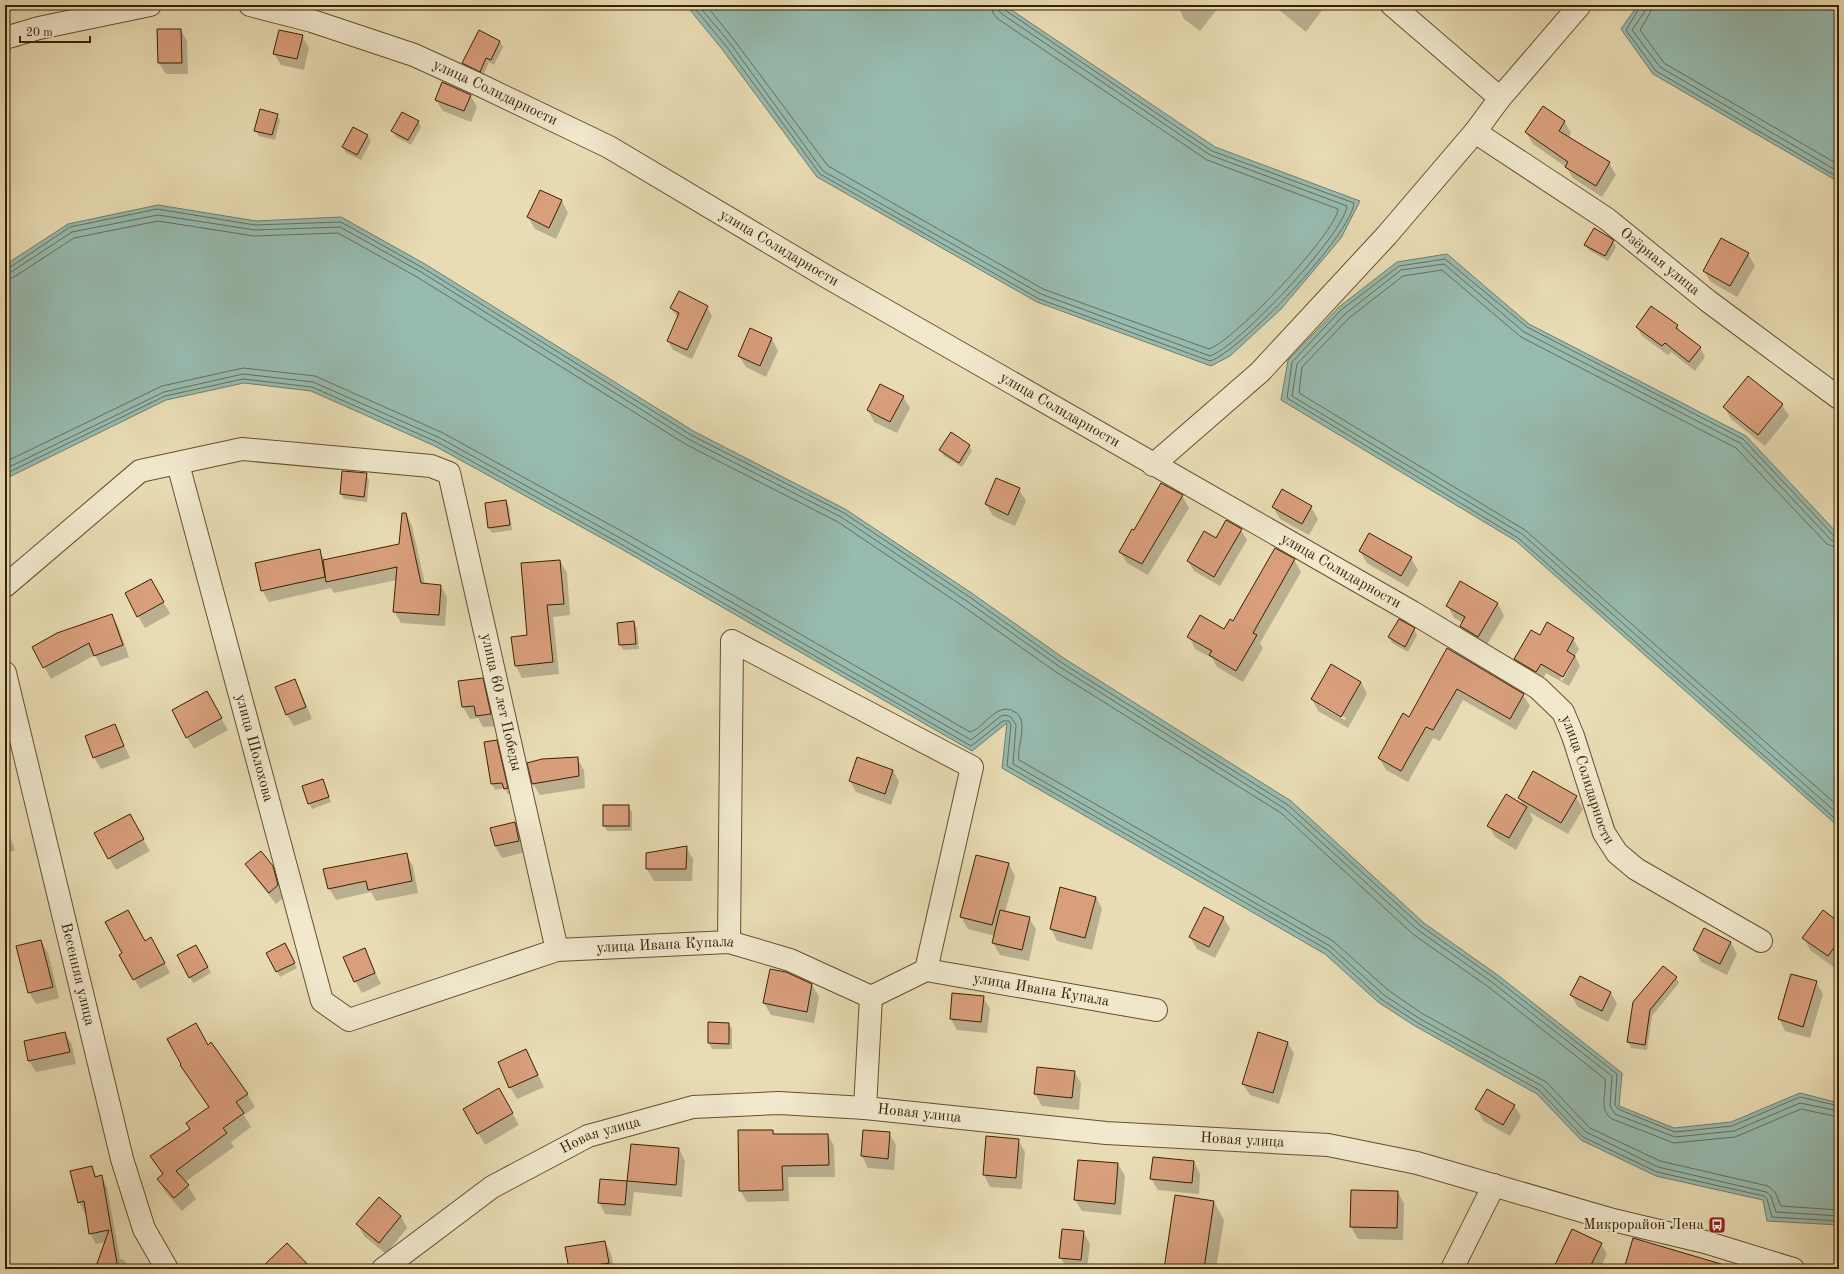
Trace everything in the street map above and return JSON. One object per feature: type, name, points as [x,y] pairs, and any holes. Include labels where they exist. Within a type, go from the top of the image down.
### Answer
[{"type":"street","points":[[5,38],[39,28],[150,5]]},
{"type":"street","name":"улица Солидарности","points":[[250,5],[312,20],[414,55],[609,147],[829,278],[1412,612],[1538,688],[1563,712],[1574,736],[1604,833],[1617,853],[1636,869],[1762,941]]},
{"type":"street","points":[[1392,5],[1500,98]]},
{"type":"street","points":[[1153,465],[1260,372],[1386,235],[1475,132],[1500,98],[1580,5]]},
{"type":"street","name":"Озёрная улица","points":[[1475,132],[1607,219],[1708,301],[1839,398]]},
{"type":"street","name":"улица 60 лет Победы","points":[[178,464],[242,449],[431,466],[448,473],[557,950]]},
{"type":"street","points":[[5,586],[140,471],[178,464]]},
{"type":"street","name":"улица Шолохова","points":[[178,464],[322,1001],[349,1020]]},
{"type":"street","points":[[729,942],[732,641],[972,767],[926,970],[871,997],[865,1108]]},
{"type":"street","name":"Весенняя улица","points":[[5,673],[122,1159],[144,1229],[167,1269]]},
{"type":"street","name":"улица Ивана Купала","points":[[349,1020],[557,950],[729,942],[790,960],[871,997]]},
{"type":"street","name":"улица Ивана Купала","points":[[926,970],[1156,1010]]},
{"type":"street","name":"Новая улица","points":[[383,1269],[492,1187],[588,1136],[693,1107],[779,1103],[865,1108],[1106,1134],[1328,1145],[1417,1163],[1613,1220],[1706,1242],[1793,1269]]},
{"type":"street","points":[[1452,1269],[1494,1185]]},
{"type":"water","points":[[686,5],[1004,5],[1215,147],[1360,201],[1341,238],[1281,309],[1230,356],[1211,366],[1037,302],[817,177],[722,49]]},
{"type":"water","points":[[1638,5],[1839,5],[1839,182],[1653,74],[1621,29]]},
{"type":"water","points":[[158,205],[256,221],[341,217],[425,264],[695,432],[845,509],[973,594],[1065,659],[1291,801],[1424,923],[1499,976],[1622,1073],[1619,1106],[1674,1128],[1731,1122],[1800,1093],[1839,1103],[1839,1225],[1767,1221],[1763,1200],[1656,1176],[1581,1140],[1537,1094],[1415,1026],[1378,1002],[1325,954],[1002,768],[1007,723],[972,751],[618,547],[435,446],[311,391],[244,383],[166,400],[5,479],[5,265],[68,224]]},
{"type":"water","points":[[1447,254],[1529,324],[1746,436],[1839,535],[1839,827],[1516,541],[1281,400],[1288,360],[1339,307],[1397,262]]},
{"type":"building","points":[[157,29],[181,29],[182,63],[158,63]]},
{"type":"building","points":[[279,30],[303,35],[297,59],[273,54]]},
{"type":"building","points":[[479,30],[500,41],[491,60],[486,58],[480,72],[462,63]]},
{"type":"building","points":[[442,82],[471,95],[464,111],[435,100]]},
{"type":"building","points":[[1543,106],[1565,121],[1559,131],[1610,162],[1596,186],[1565,167],[1568,162],[1525,132]]},
{"type":"building","points":[[260,109],[278,114],[272,135],[254,131]]},
{"type":"building","points":[[402,112],[419,121],[408,140],[391,131]]},
{"type":"building","points":[[353,127],[368,135],[357,155],[342,147]]},
{"type":"building","points":[[540,190],[562,200],[549,228],[527,217]]},
{"type":"building","points":[[1594,228],[1614,240],[1605,256],[1584,245]]},
{"type":"building","points":[[1721,238],[1749,253],[1730,286],[1703,271]]},
{"type":"building","points":[[679,291],[708,306],[687,350],[667,341],[679,313],[670,308]]},
{"type":"building","points":[[1651,306],[1678,325],[1676,328],[1701,347],[1689,362],[1665,343],[1662,346],[1636,327]]},
{"type":"building","points":[[750,328],[772,338],[760,366],[738,356]]},
{"type":"building","points":[[1748,376],[1783,404],[1758,435],[1723,407]]},
{"type":"building","points":[[880,384],[904,396],[890,422],[867,410]]},
{"type":"building","points":[[951,432],[970,445],[959,463],[939,450]]},
{"type":"building","points":[[342,471],[367,473],[364,497],[340,494]]},
{"type":"building","points":[[996,478],[1020,488],[1008,515],[985,504]]},
{"type":"building","points":[[1161,483],[1183,495],[1142,564],[1119,552],[1132,529],[1134,530]]},
{"type":"building","points":[[1282,489],[1312,506],[1302,524],[1272,507]]},
{"type":"building","points":[[506,500],[510,525],[488,528],[485,503]]},
{"type":"building","points":[[402,513],[406,513],[421,583],[441,585],[439,615],[393,612],[397,567],[326,582],[323,560],[399,544]]},
{"type":"building","points":[[1226,520],[1242,529],[1214,577],[1187,561],[1204,531],[1216,538]]},
{"type":"building","points":[[1369,533],[1412,557],[1401,576],[1359,551]]},
{"type":"building","points":[[1275,548],[1295,559],[1253,633],[1257,635],[1236,671],[1209,655],[1212,651],[1187,637],[1200,615],[1224,629],[1230,619],[1233,621]]},
{"type":"building","points":[[320,549],[325,577],[261,591],[255,563]]},
{"type":"building","points":[[560,560],[564,604],[547,605],[553,662],[515,666],[511,637],[527,635],[521,563]]},
{"type":"building","points":[[151,579],[164,602],[137,617],[125,593]]},
{"type":"building","points":[[1460,581],[1498,603],[1478,637],[1460,626],[1465,617],[1446,606]]},
{"type":"building","points":[[112,614],[123,645],[94,656],[89,643],[43,668],[32,647],[57,633]]},
{"type":"building","points":[[1399,619],[1415,628],[1405,647],[1388,637]]},
{"type":"building","points":[[634,621],[636,644],[619,645],[617,623]]},
{"type":"building","points":[[1547,622],[1574,638],[1567,651],[1575,656],[1563,677],[1541,664],[1536,672],[1514,659],[1531,630],[1540,635]]},
{"type":"building","points":[[1447,648],[1524,694],[1510,719],[1457,689],[1433,730],[1426,727],[1401,771],[1378,758],[1403,713],[1409,717]]},
{"type":"building","points":[[1331,664],[1361,682],[1341,717],[1311,699]]},
{"type":"building","points":[[483,678],[491,714],[476,716],[474,706],[462,707],[458,681]]},
{"type":"building","points":[[295,679],[306,707],[286,715],[275,687]]},
{"type":"building","points":[[207,691],[222,718],[186,738],[172,710]]},
{"type":"building","points":[[115,724],[124,746],[93,758],[85,736]]},
{"type":"building","points":[[497,740],[508,788],[504,789],[502,783],[491,784],[484,742]]},
{"type":"building","points":[[578,757],[579,776],[532,784],[527,763],[542,759]]},
{"type":"building","points":[[857,757],[893,770],[885,794],[849,781]]},
{"type":"building","points":[[1533,771],[1577,796],[1561,823],[1518,798]]},
{"type":"building","points":[[323,779],[329,797],[308,804],[302,786]]},
{"type":"building","points":[[1506,794],[1527,807],[1509,838],[1487,826]]},
{"type":"building","points":[[603,805],[629,805],[629,826],[603,826]]},
{"type":"building","points":[[130,814],[144,839],[108,859],[94,833]]},
{"type":"building","points":[[515,822],[519,841],[495,846],[490,828]]},
{"type":"building","points":[[687,846],[686,869],[646,869],[646,853]]},
{"type":"building","points":[[261,851],[273,866],[278,885],[269,893],[245,864]]},
{"type":"building","points":[[407,853],[412,881],[368,890],[366,881],[328,889],[323,869]]},
{"type":"building","points":[[976,855],[1009,863],[992,925],[960,917]]},
{"type":"building","points":[[1060,887],[1096,897],[1085,938],[1050,929]]},
{"type":"building","points":[[1204,907],[1224,917],[1209,947],[1189,937]]},
{"type":"building","points":[[128,910],[145,941],[151,937],[165,963],[133,980],[119,955],[122,953],[105,922]]},
{"type":"building","points":[[1000,910],[1030,917],[1022,950],[992,943]]},
{"type":"building","points":[[1823,910],[1839,922],[1839,941],[1828,956],[1802,938]]},
{"type":"building","points":[[1704,928],[1731,942],[1720,964],[1693,950]]},
{"type":"building","points":[[41,940],[53,987],[28,993],[16,946]]},
{"type":"building","points":[[285,943],[295,963],[276,972],[266,953]]},
{"type":"building","points":[[196,945],[208,967],[189,978],[177,955]]},
{"type":"building","points":[[365,948],[375,973],[354,982],[343,957]]},
{"type":"building","points":[[1663,966],[1677,977],[1650,1010],[1645,1045],[1627,1042],[1633,1002]]},
{"type":"building","points":[[770,969],[786,972],[812,984],[807,1012],[763,1003]]},
{"type":"building","points":[[1791,974],[1817,981],[1803,1027],[1778,1019]]},
{"type":"building","points":[[1580,976],[1611,992],[1602,1011],[1570,995]]},
{"type":"building","points":[[952,993],[984,996],[981,1022],[950,1019]]},
{"type":"building","points":[[708,1022],[729,1023],[729,1044],[708,1043]]},
{"type":"building","points":[[196,1023],[208,1045],[211,1042],[248,1094],[236,1102],[244,1113],[223,1128],[227,1133],[176,1171],[189,1185],[174,1198],[157,1179],[163,1174],[150,1156],[190,1129],[186,1123],[209,1107],[180,1065],[181,1064],[167,1039]]},
{"type":"building","points":[[65,1032],[70,1052],[28,1061],[24,1041]]},
{"type":"building","points":[[1258,1032],[1288,1042],[1273,1093],[1242,1084]]},
{"type":"building","points":[[526,1049],[538,1075],[509,1088],[498,1062]]},
{"type":"building","points":[[1037,1067],[1075,1071],[1072,1098],[1034,1094]]},
{"type":"building","points":[[499,1088],[513,1113],[477,1134],[463,1109]]},
{"type":"building","points":[[1487,1089],[1515,1105],[1503,1125],[1475,1109]]},
{"type":"building","points":[[738,1130],[773,1130],[773,1134],[828,1134],[829,1165],[782,1166],[783,1190],[739,1191]]},
{"type":"building","points":[[863,1130],[890,1132],[888,1159],[861,1156]]},
{"type":"building","points":[[986,1136],[1019,1139],[1016,1178],[983,1175]]},
{"type":"building","points":[[631,1144],[679,1148],[676,1185],[627,1181]]},
{"type":"building","points":[[1153,1157],[1194,1161],[1192,1183],[1150,1179]]},
{"type":"building","points":[[1078,1160],[1118,1163],[1115,1204],[1074,1200]]},
{"type":"building","points":[[92,1166],[95,1177],[102,1175],[118,1269],[95,1269],[109,1230],[89,1234],[84,1201],[78,1203],[70,1171]]},
{"type":"building","points":[[600,1179],[627,1181],[625,1205],[598,1203]]},
{"type":"building","points":[[1351,1190],[1398,1191],[1397,1228],[1350,1227]]},
{"type":"building","points":[[1175,1195],[1214,1201],[1204,1269],[1164,1269]]},
{"type":"building","points":[[379,1197],[401,1216],[379,1243],[356,1224]]},
{"type":"building","points":[[1062,1229],[1084,1231],[1081,1260],[1059,1258]]},
{"type":"building","points":[[1572,1229],[1602,1243],[1589,1269],[1553,1269]]},
{"type":"building","points":[[1633,1238],[1721,1264],[1720,1269],[1624,1269]]},
{"type":"building","points":[[605,1241],[609,1263],[569,1269],[565,1247]]},
{"type":"building","points":[[287,1243],[312,1269],[260,1269]]},
{"type":"place","name":"Микрорайон Лена","points":[[1717,1225]]}]
